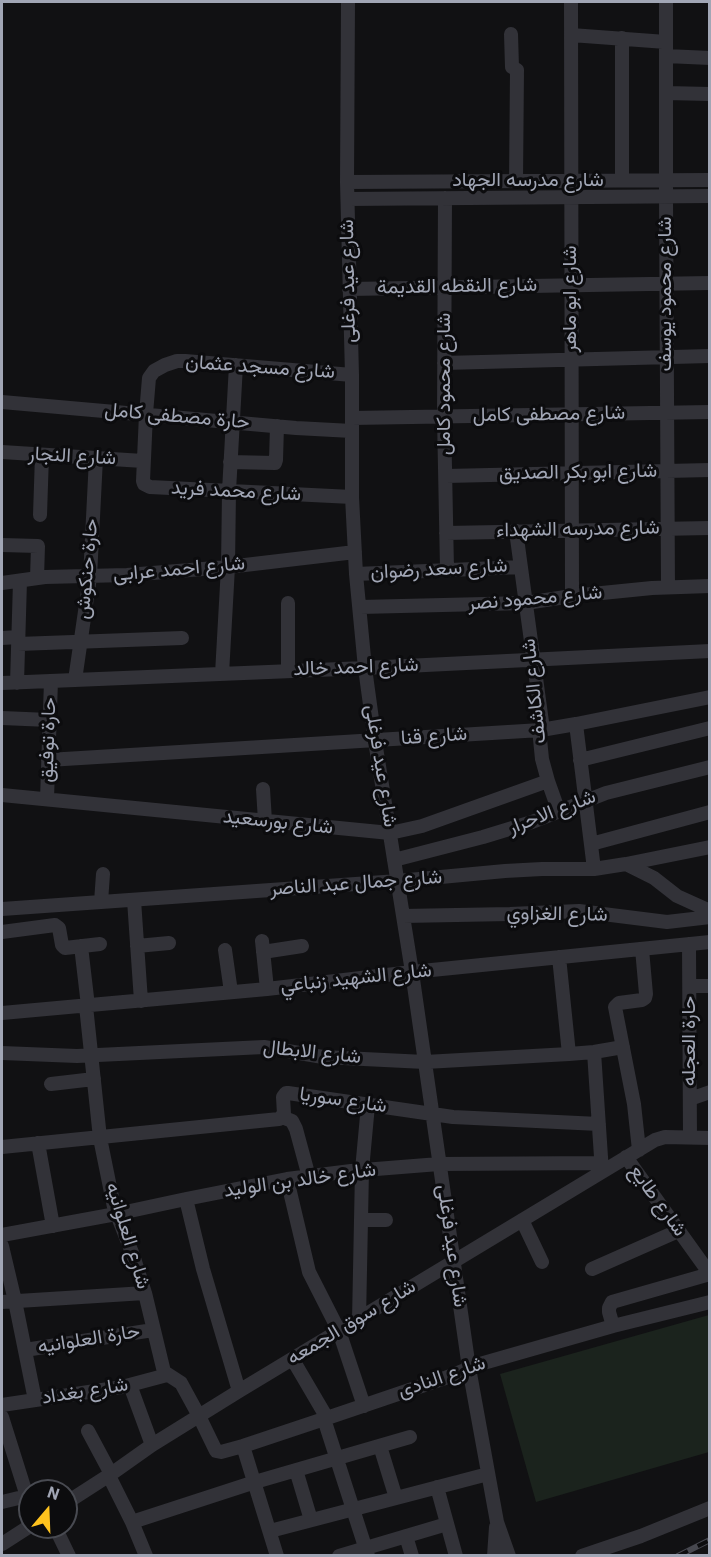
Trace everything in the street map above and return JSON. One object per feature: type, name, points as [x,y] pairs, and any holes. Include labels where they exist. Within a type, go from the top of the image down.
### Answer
[{"type":"street","name":"شارع عيد فرغلى","points":[[348,2],[347,182],[352,375],[352,497],[356,574],[365,668],[412,972],[469,1368],[496,1522],[509,1556]]},
{"type":"street","name":"شارع ابو ماهر","points":[[571,2],[572,596]]},
{"type":"street","name":"شارع محمود يوسف","points":[[666,2],[668,587]]},
{"type":"street","points":[[511,34],[512,67],[517,70],[516,181]]},
{"type":"street","points":[[571,35],[622,38],[710,58]]},
{"type":"street","points":[[622,38],[622,180]]},
{"type":"street","points":[[666,93],[710,94]]},
{"type":"street","name":"شارع مدرسه الجهاد","points":[[347,182],[710,180]]},
{"type":"street","name":"شارع مدرسه الجهاد","points":[[348,199],[710,196]]},
{"type":"street","name":"شارع محمود كامل","points":[[445,198],[444,417],[447,569]]},
{"type":"street","name":"شارع النقطه القديمة","points":[[349,289],[710,283]]},
{"type":"street","points":[[444,363],[710,356]]},
{"type":"street","name":"شارع مسجد عثمان","points":[[143,461],[149,378],[154,371],[165,365],[185,361],[352,375]]},
{"type":"street","points":[[222,674],[236,365]]},
{"type":"street","name":"حارة مصطفى كامل","points":[[2,402],[277,426],[352,425]]},
{"type":"street","name":"شارع مصطفى كامل","points":[[352,425],[444,417],[710,412]]},
{"type":"street","points":[[230,462],[274,463],[277,426]]},
{"type":"street","name":"شارع النجار","points":[[2,452],[143,461]]},
{"type":"street","points":[[40,515],[42,455]]},
{"type":"street","name":"حارة حنكوش","points":[[75,680],[90,577],[96,458]]},
{"type":"street","name":"شارع محمد فريد","points":[[143,461],[143,481],[147,486],[352,497]]},
{"type":"street","name":"شارع ابو بكر الصديق","points":[[446,476],[710,470]]},
{"type":"street","name":"شارع مدرسه الشهداء","points":[[447,533],[710,528]]},
{"type":"street","name":"شارع الكاشف","points":[[516,531],[542,722],[540,743],[548,782],[559,812]]},
{"type":"street","points":[[2,545],[38,546],[37,578]]},
{"type":"street","name":"شارع احمد عرابى","points":[[2,583],[37,578],[127,575],[228,567],[356,552]]},
{"type":"street","name":"شارع سعد رضوان","points":[[356,574],[521,567]]},
{"type":"street","points":[[17,683],[20,581]]},
{"type":"street","name":"شارع محمود نصر","points":[[360,607],[526,603],[572,596],[668,587],[710,586]]},
{"type":"street","points":[[288,603],[288,671]]},
{"type":"street","points":[[2,638],[81,642],[182,638]]},
{"type":"street","name":"شارع احمد خالد","points":[[2,683],[710,651]]},
{"type":"street","name":"حارة توفيق","points":[[46,800],[51,681]]},
{"type":"street","name":"شارع قنا","points":[[48,760],[541,730],[710,697]]},
{"type":"street","points":[[2,718],[49,720]]},
{"type":"street","points":[[576,724],[594,869]]},
{"type":"street","points":[[580,759],[710,728]]},
{"type":"street","name":"شارع الاحرار","points":[[394,860],[532,822],[618,789],[710,767]]},
{"type":"street","name":"شارع بورسعيد","points":[[2,795],[390,833],[422,826],[548,782]]},
{"type":"street","points":[[263,789],[265,821]]},
{"type":"street","points":[[591,844],[710,812]]},
{"type":"street","name":"شارع جمال عبد الناصر","points":[[2,909],[398,881],[505,871],[594,869],[710,847]]},
{"type":"street","points":[[626,864],[654,878],[677,896],[710,911]]},
{"type":"street","points":[[101,902],[103,874]]},
{"type":"street","points":[[134,900],[141,1001]]},
{"type":"street","name":"شارع الغزاوي","points":[[403,916],[579,911],[654,921],[680,921],[710,917]]},
{"type":"street","points":[[2,932],[55,925],[59,928],[63,947],[100,944]]},
{"type":"street","name":"شارع الشهيد زنباعي","points":[[2,1013],[267,989],[710,942]]},
{"type":"street","points":[[137,946],[170,943]]},
{"type":"street","name":"حارة العجله","points":[[689,944],[690,1137]]},
{"type":"street","name":"شارع العلوانيه","points":[[81,946],[100,1138],[116,1214],[130,1246],[145,1293],[163,1368],[167,1375],[181,1383],[199,1416]]},
{"type":"street","points":[[267,989],[262,946],[302,946]]},
{"type":"street","points":[[639,1150],[634,1104],[615,1007],[619,1003],[645,998],[642,949]]},
{"type":"street","points":[[225,950],[231,992]]},
{"type":"street","points":[[559,957],[569,1054]]},
{"type":"street","points":[[690,986],[710,986]]},
{"type":"street","name":"شارع الابطال","points":[[2,1053],[92,1056],[264,1047],[323,1057],[425,1062],[569,1054],[623,1047]]},
{"type":"street","points":[[594,1052],[602,1168]]},
{"type":"street","points":[[51,1084],[94,1079]]},
{"type":"street","points":[[690,1099],[710,1092]]},
{"type":"street","name":"شارع سوريا","points":[[2,1147],[279,1119],[284,1114],[286,1093],[453,1117],[599,1124]]},
{"type":"street","points":[[359,1320],[362,1170],[368,1105]]},
{"type":"street","points":[[282,1117],[292,1121],[296,1129],[309,1177]]},
{"type":"street","name":"شارع سوق الجمعه","points":[[78,1495],[152,1445],[522,1220],[602,1168],[660,1138],[710,1138]]},
{"type":"street","points":[[38,1143],[53,1226]]},
{"type":"street","name":"شارع طايع","points":[[626,1157],[710,1274]]},
{"type":"street","name":"شارع خالد بن الوليد","points":[[2,1235],[287,1179],[362,1170],[439,1164],[602,1168]]},
{"type":"street","points":[[287,1179],[309,1272],[339,1331],[364,1406]]},
{"type":"street","points":[[186,1199],[203,1269],[239,1391]]},
{"type":"street","points":[[361,1220],[386,1220]]},
{"type":"street","points":[[522,1220],[542,1262]]},
{"type":"street","points":[[592,1269],[678,1231]]},
{"type":"street","points":[[2,1245],[8,1302],[25,1350],[35,1400]]},
{"type":"street","points":[[613,1326],[609,1312],[612,1302],[710,1274]]},
{"type":"street","points":[[8,1302],[145,1293]]},
{"type":"street","name":"شارع النادى","points":[[199,1416],[216,1451],[221,1452],[326,1419],[469,1368],[613,1326],[710,1302]]},
{"type":"street","name":"حارة العلوانيه","points":[[25,1350],[153,1330]]},
{"type":"street","points":[[293,1360],[326,1419],[366,1552]]},
{"type":"street","name":"شارع بغداد","points":[[2,1405],[130,1385],[167,1375]]},
{"type":"street","points":[[130,1385],[152,1445]]},
{"type":"street","points":[[2,1417],[21,1479]]},
{"type":"street","points":[[88,1431],[146,1556]]},
{"type":"street","points":[[132,1522],[255,1482],[410,1437]]},
{"type":"street","points":[[243,1446],[278,1556]]},
{"type":"street","points":[[380,1446],[396,1498]]},
{"type":"street","points":[[296,1470],[311,1520]]},
{"type":"street","points":[[270,1531],[488,1474]]},
{"type":"street","points":[[437,1487],[456,1556]]},
{"type":"street","points":[[2,1502],[18,1501]]},
{"type":"street","points":[[582,1556],[641,1536],[710,1508]]},
{"type":"street","name":"شارع عيد فرغلى","points":[[494,1556],[496,1522]]},
{"type":"street","points":[[339,1556],[366,1552],[406,1536],[447,1524]]},
{"type":"street","points":[[2,1544],[18,1534]]},
{"type":"street","points":[[406,1536],[412,1556]]},
{"type":"street","points":[[61,1539],[69,1556]]},
{"type":"shaded area","points":[[709,1315],[709,1452],[536,1502],[500,1374]]},
{"type":"railway","points":[[678,1556],[710,1540]]}]
